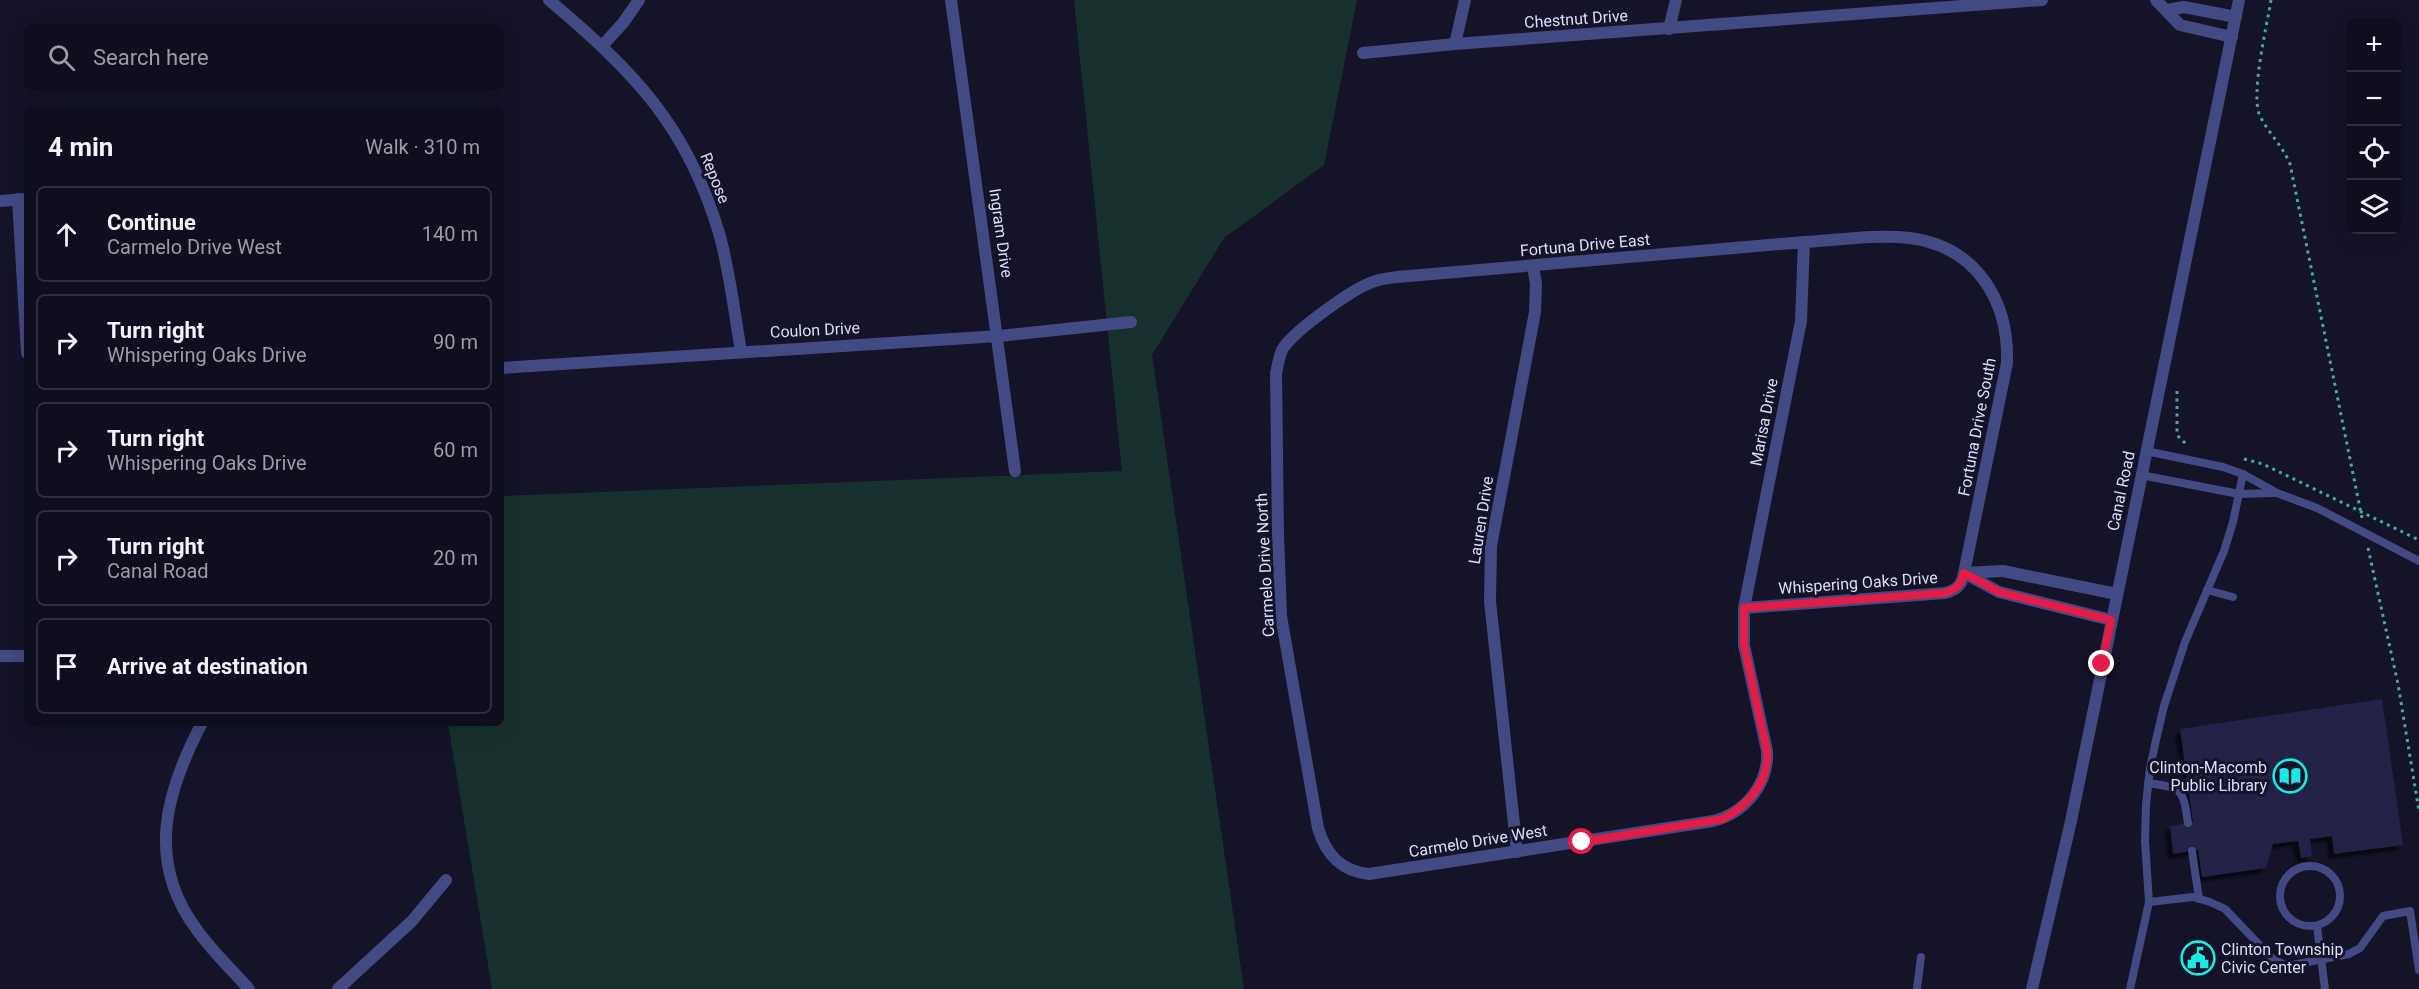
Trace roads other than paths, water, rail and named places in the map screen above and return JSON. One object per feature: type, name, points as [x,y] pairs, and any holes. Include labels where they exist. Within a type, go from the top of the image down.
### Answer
[{"type":"street","name":"Repose","points":[[549,0],[603,45],[633,76],[669,121],[697,174],[719,233],[741,351]]},
{"type":"street","points":[[603,45],[623,23],[639,0]]},
{"type":"street","name":"Ingram Drive","points":[[951,0],[999,336],[1015,471]]},
{"type":"street","points":[[1455,44],[1465,0]]},
{"type":"street","points":[[1670,29],[1676,0]]},
{"type":"street","name":"Chestnut Drive","points":[[1363,52],[2042,0]]},
{"type":"street","points":[[2156,0],[2180,25],[2232,37]]},
{"type":"street","name":"Canal Road","points":[[2032,989],[2068,833],[2239,0]]},
{"type":"street","points":[[2167,10],[2184,7],[2236,17]]},
{"type":"street","points":[[0,201],[23,199],[24,238]]},
{"type":"street","name":"Fortuna Drive East","points":[[1319,315],[1378,280],[1864,238]]},
{"type":"street","name":"Fortuna Drive South","points":[[1864,238],[1910,238],[1928,242],[1957,255],[1970,264],[1989,286],[2004,319],[2007,363],[1964,573]]},
{"type":"street","name":"Marisa Drive","points":[[1744,608],[1801,321],[1804,242]]},
{"type":"street","name":"Lauren Drive","points":[[1516,852],[1490,601],[1489,565],[1535,312],[1536,284],[1533,266]]},
{"type":"street","name":"Carmelo Drive North","points":[[1319,315],[1290,340],[1283,349],[1278,366],[1276,386],[1278,534],[1282,629],[1318,828],[1326,850],[1333,859]]},
{"type":"street","name":"Coulon Drive","points":[[504,368],[999,336],[1131,322]]},
{"type":"street","points":[[1964,573],[2003,571],[2117,594]]},
{"type":"street","points":[[1964,573],[1999,592],[2111,620]]},
{"type":"street","name":"Whispering Oaks Drive","points":[[1744,608],[1945,593],[1954,590],[1959,585],[1964,573]]},
{"type":"street","name":"Carmelo Drive West","points":[[1333,859],[1350,871],[1369,874],[1713,821],[1730,814],[1748,801],[1762,782],[1768,760],[1744,645],[1744,608]]},
{"type":"street","points":[[0,656],[24,656]]},
{"type":"street","points":[[200,726],[174,792],[165,832],[166,864],[175,895],[196,930],[249,989]]},
{"type":"street","points":[[338,989],[412,921],[446,880]]},
{"type":"lane","points":[[2146,451],[2223,467],[2243,474],[2277,493],[2317,508],[2419,561]]},
{"type":"lane","points":[[2130,989],[2149,902],[2145,841],[2148,783],[2164,706],[2185,642],[2227,541],[2243,474]]},
{"type":"lane","points":[[2141,475],[2239,494],[2277,493]]},
{"type":"lane","points":[[2207,590],[2233,597]]},
{"type":"lane","points":[[2148,783],[2168,785],[2177,789],[2184,797],[2188,823]]},
{"type":"lane","points":[[2192,851],[2199,899]]},
{"type":"lane","points":[[2309,866],[2328,872],[2340,888],[2341,898],[2334,916],[2316,926],[2306,927],[2289,918],[2280,900],[2280,890],[2291,873],[2309,866]]},
{"type":"lane","points":[[2149,902],[2193,897],[2226,909],[2273,959],[2287,966],[2349,954],[2360,948],[2383,916],[2410,911],[2419,970]]},
{"type":"lane","points":[[2316,926],[2325,989]]},
{"type":"lane","points":[[1917,989],[1921,957]]},
{"type":"place","name":"Clinton-Macomb Public Library","points":[[2290,776]]},
{"type":"place","name":"Clinton Township Civic Center","points":[[2198,958]]}]
